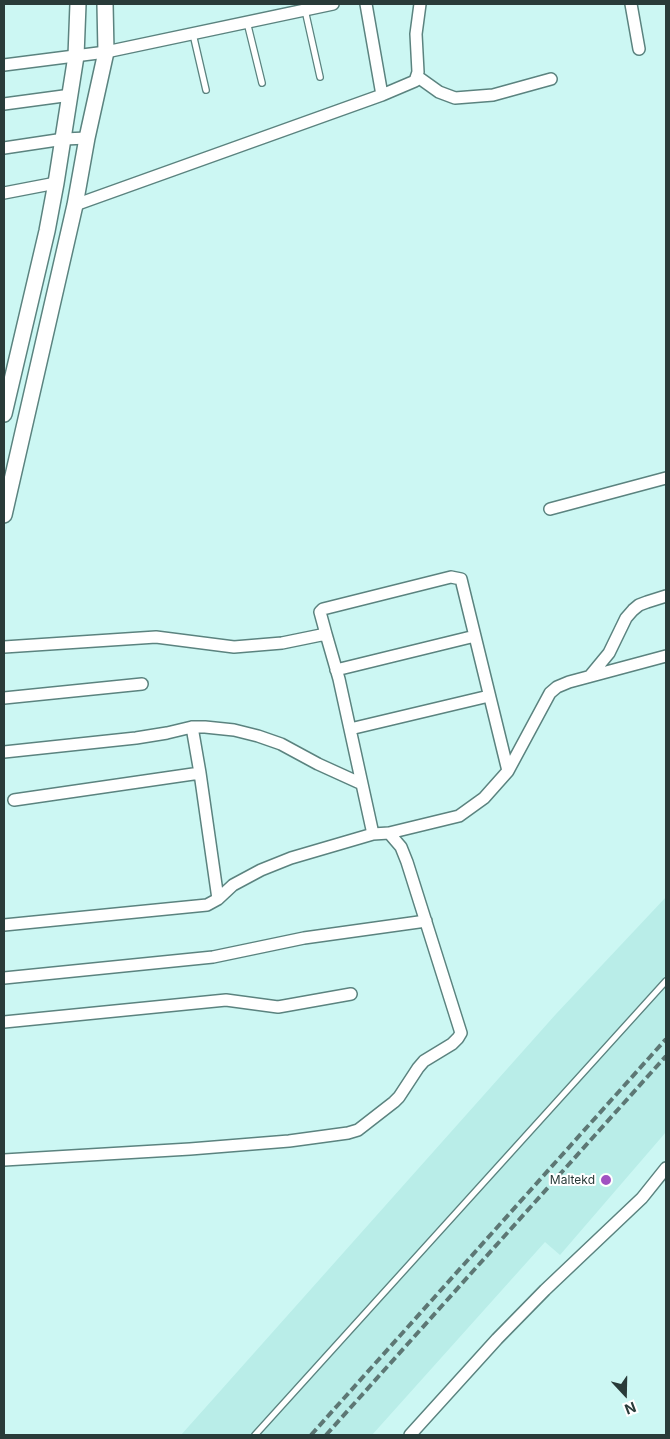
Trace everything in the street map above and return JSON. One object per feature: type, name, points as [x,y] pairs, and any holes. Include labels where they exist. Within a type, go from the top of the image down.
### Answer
[{"type":"main road","points":[[4,414],[8,376],[47,231],[64,139],[76,56],[78,4]]},
{"type":"main road","points":[[4,515],[75,205],[87,138],[106,52],[105,4]]},
{"type":"street","points":[[4,65],[106,52],[333,4]]},
{"type":"street","points":[[366,4],[382,95]]},
{"type":"street","points":[[75,205],[382,95],[415,81],[418,77],[416,34],[420,4]]},
{"type":"street","points":[[631,4],[639,49]]},
{"type":"street","points":[[418,77],[438,92],[455,98],[493,95],[551,79]]},
{"type":"street","points":[[4,104],[71,95]]},
{"type":"street","points":[[4,148],[64,139],[87,138]]},
{"type":"street","points":[[4,193],[56,183]]},
{"type":"street","points":[[550,509],[666,478]]},
{"type":"street","points":[[374,834],[336,670],[320,612],[323,609],[457,577],[462,582],[508,772]]},
{"type":"street","points":[[590,676],[609,653],[626,618],[633,610],[647,602],[666,596]]},
{"type":"street","points":[[4,647],[156,637],[234,647],[282,643],[326,634]]},
{"type":"street","points":[[336,670],[474,636]]},
{"type":"street","points":[[4,925],[207,905],[218,899],[233,884],[291,858],[374,834],[389,834],[460,816],[484,798],[508,772],[550,693],[557,687],[590,676],[666,656]]},
{"type":"street","points":[[4,698],[142,684]]},
{"type":"street","points":[[350,729],[489,696]]},
{"type":"street","points":[[4,752],[143,737],[192,727],[234,730],[281,744],[318,764],[362,784]]},
{"type":"street","points":[[192,727],[218,899]]},
{"type":"street","points":[[14,800],[200,773]]},
{"type":"street","points":[[4,1160],[253,1144],[348,1133],[358,1130],[399,1097],[424,1061],[452,1044],[461,1033],[401,847],[389,834]]},
{"type":"street","points":[[4,978],[213,957],[304,938],[426,921]]},
{"type":"street","points":[[4,1022],[226,1000],[278,1007],[351,994]]},
{"type":"street","points":[[410,1435],[497,1339],[545,1290],[642,1198],[666,1168]]},
{"type":"lane","points":[[305,10],[320,77]]},
{"type":"lane","points":[[248,22],[262,82]]},
{"type":"lane","points":[[193,34],[206,90]]},
{"type":"lane","points":[[255,1435],[666,981]]},
{"type":"shaded area","points":[[666,897],[666,1132],[560,1255],[545,1242],[372,1435],[181,1435],[556,1014]]},
{"type":"railway","points":[[311,1435],[666,1039]]},
{"type":"railway","points":[[326,1435],[666,1056]]},
{"type":"place","name":"Maltekd","points":[[606,1180]]}]
